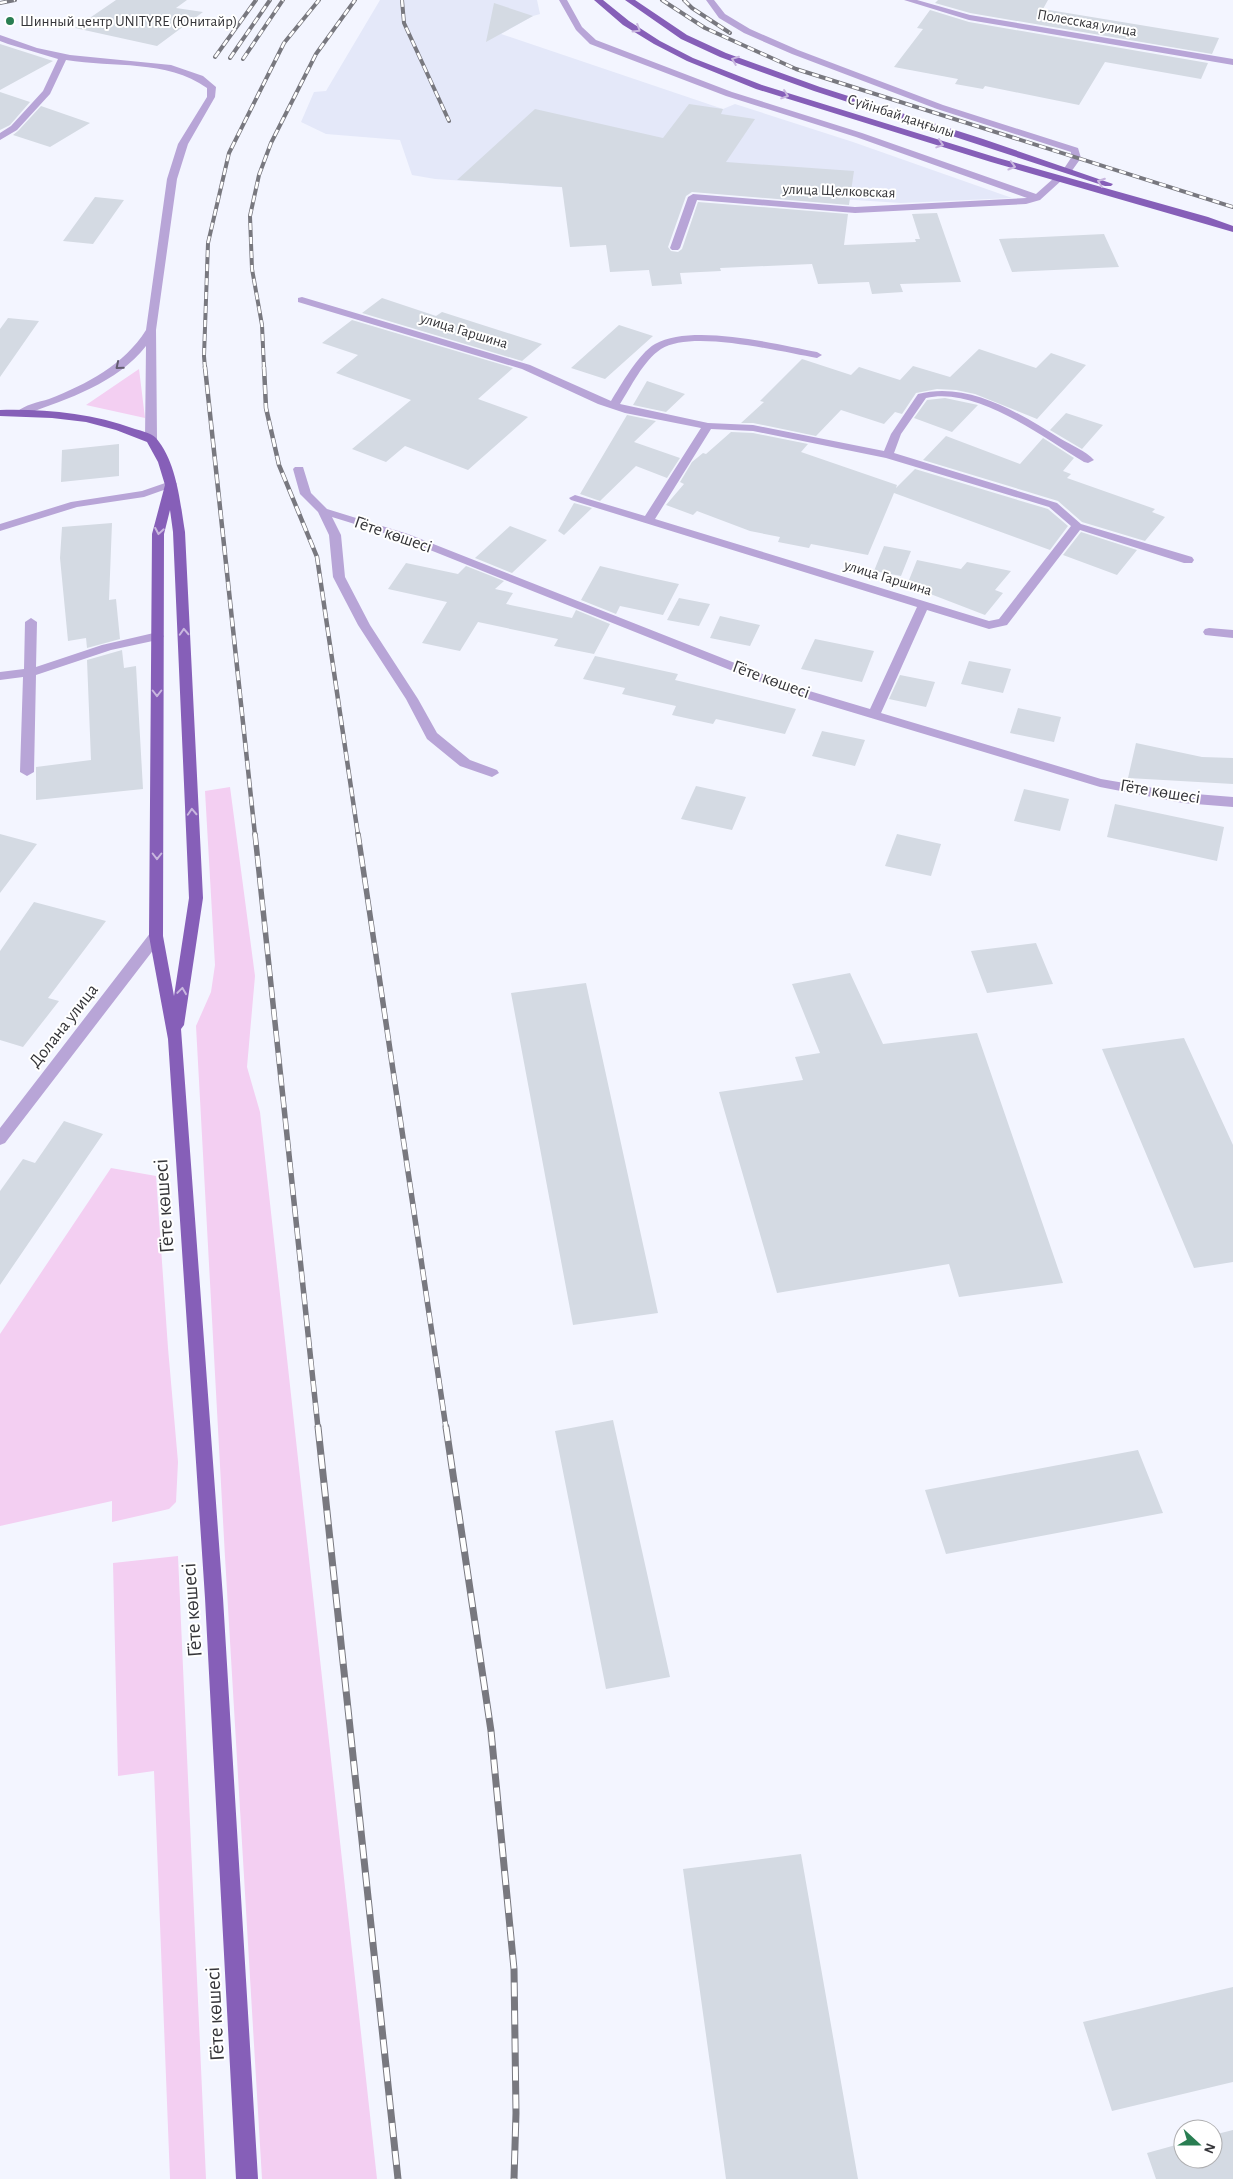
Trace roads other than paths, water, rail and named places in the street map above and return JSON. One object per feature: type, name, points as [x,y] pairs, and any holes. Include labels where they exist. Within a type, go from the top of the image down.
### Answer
[{"type":"main road","name":"Сүйінбай даңғылы","points":[[598,0],[630,25],[662,45],[704,65],[801,100],[1057,180],[1233,228]]},
{"type":"main road","name":"Сүйінбай даңғылы","points":[[629,0],[684,37],[723,55],[817,89],[1068,170],[1213,222]]},
{"type":"main road","points":[[0,412],[22,412],[82,418],[127,429],[151,439]]},
{"type":"main road","name":"Гёте көшесі","points":[[151,439],[164,461],[171,484],[179,532],[196,898],[175,1039]]},
{"type":"main road","name":"Гёте көшесі","points":[[171,484],[158,534],[156,936],[175,1039],[215,1608],[247,2179]]},
{"type":"street","points":[[563,0],[584,36],[604,48],[729,94],[859,135],[1037,198],[1057,180]]},
{"type":"street","points":[[710,0],[722,16],[747,31],[795,52],[940,106],[1008,129],[1066,145],[1075,150],[1076,158],[1068,170]]},
{"type":"street","name":"Полесская улица","points":[[908,0],[969,17],[1233,62]]},
{"type":"street","points":[[0,38],[41,52],[92,61],[164,67],[202,79],[212,88],[211,97],[183,144],[172,178],[152,330],[151,439]]},
{"type":"street","points":[[0,137],[14,128],[47,92],[64,56]]},
{"type":"street","name":"улица Щелковская","points":[[675,248],[693,197],[855,210],[1026,202],[1037,198]]},
{"type":"street","name":"улица Гаршина","points":[[302,300],[526,366],[629,412],[708,426],[753,428],[888,455],[1053,505],[1077,526],[1188,560]]},
{"type":"street","points":[[22,412],[70,395],[112,372],[135,352],[152,330]]},
{"type":"street","points":[[612,406],[658,346],[674,340],[694,338],[745,343],[817,355]]},
{"type":"street","points":[[888,455],[896,434],[922,396],[939,392],[960,395],[1007,412],[1088,460]]},
{"type":"street","points":[[648,520],[708,426]]},
{"type":"street","points":[[299,469],[306,494],[323,511],[335,534],[339,577],[364,625],[412,699],[432,736],[465,763],[492,773]]},
{"type":"street","points":[[0,528],[75,504],[144,494],[171,484]]},
{"type":"street","name":"улица Гаршина","points":[[575,498],[989,625],[1003,622],[1077,526]]},
{"type":"street","name":"Гёте көшесі","points":[[323,511],[404,536],[792,690],[1100,783],[1183,798],[1233,802]]},
{"type":"street","points":[[874,714],[923,606]]},
{"type":"street","points":[[27,772],[31,622]]},
{"type":"street","points":[[1209,632],[1233,634]]},
{"type":"street","points":[[0,676],[18,676],[70,661],[90,652],[158,636]]},
{"type":"street","name":"Долана улица","points":[[0,1140],[156,936]]},
{"type":"railway","points":[[0,3],[15,0]]},
{"type":"railway","points":[[215,57],[256,0]]},
{"type":"railway","points":[[230,58],[270,0]]},
{"type":"railway","points":[[243,59],[283,0]]},
{"type":"railway","points":[[205,369],[208,243],[229,153],[284,43],[319,0]]},
{"type":"railway","points":[[264,369],[262,325],[252,269],[250,216],[259,175],[271,143],[316,54],[355,0]]},
{"type":"railway","points":[[402,0],[404,23],[449,121]]},
{"type":"railway","points":[[662,0],[705,28],[796,69],[1233,207]]},
{"type":"railway","points":[[684,0],[692,8],[730,33]]},
{"type":"railway","points":[[205,367],[255,835]]},
{"type":"railway","points":[[264,367],[266,408],[279,465],[317,557],[358,835]]},
{"type":"railway","points":[[255,834],[318,1428]]},
{"type":"railway","points":[[358,834],[446,1428]]},
{"type":"railway","points":[[318,1427],[398,2179]]},
{"type":"railway","points":[[446,1427],[491,1731],[514,1969],[516,2113],[514,2179]]},
{"type":"place","name":"Шинный центр UNITYRE (Юнитайр)","points":[[10,21]]}]
